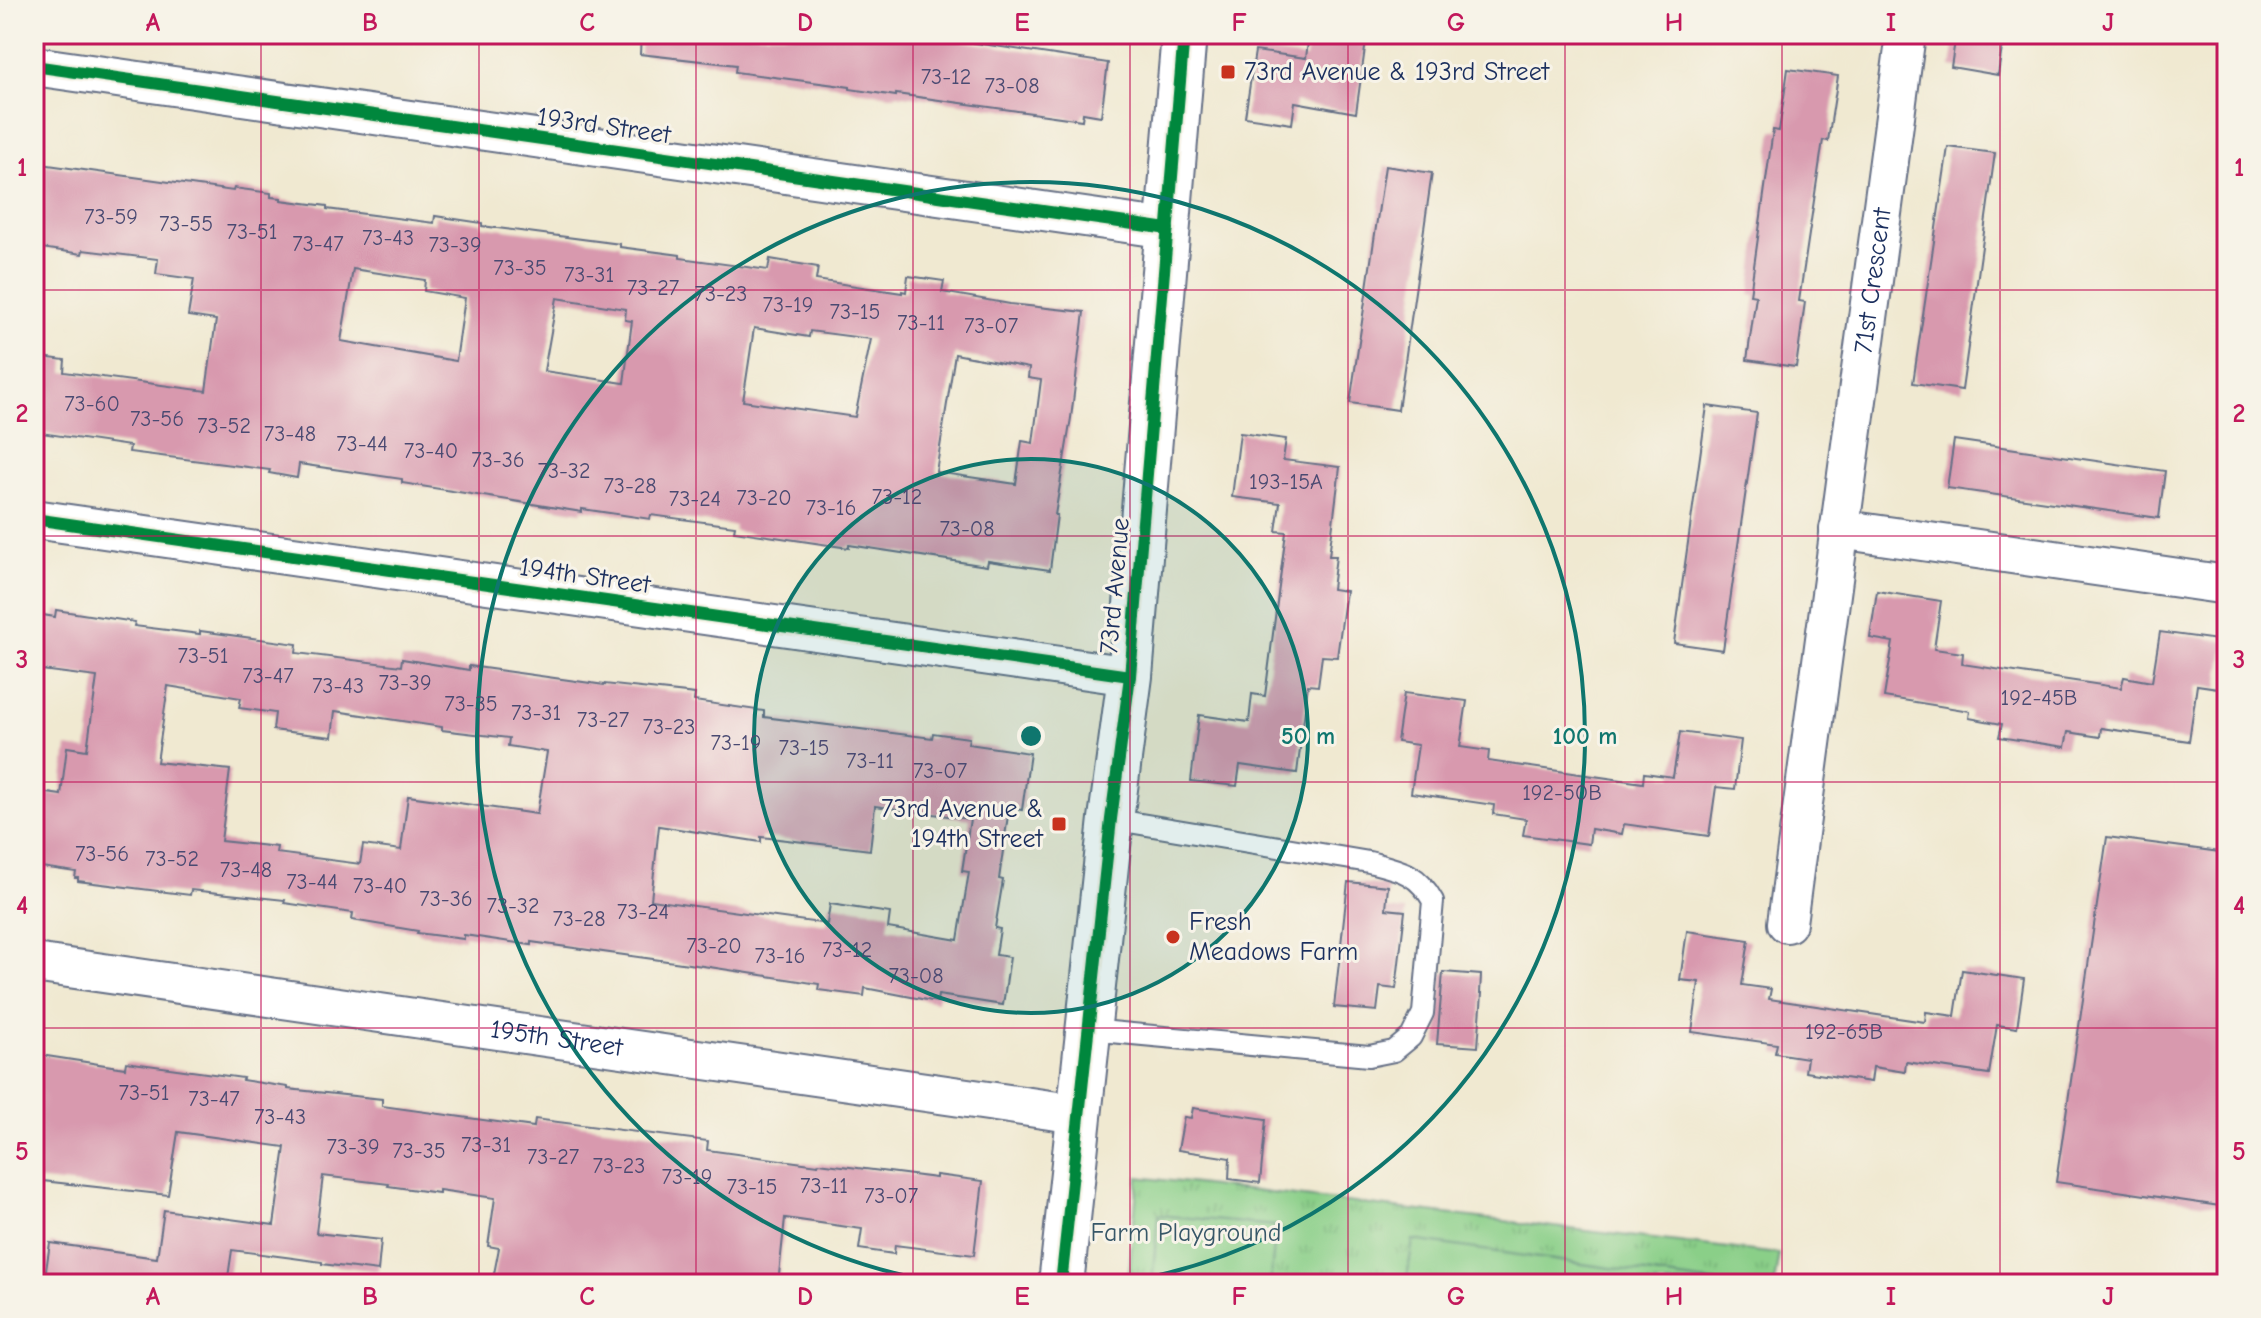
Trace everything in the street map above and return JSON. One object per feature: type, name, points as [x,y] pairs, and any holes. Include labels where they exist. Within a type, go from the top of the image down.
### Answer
[{"type":"street","name":"73rd Avenue","points":[[1061,1284],[1111,819],[1130,676],[1184,34]]},
{"type":"street","name":"71st Crescent","points":[[1787,923],[1906,34]]},
{"type":"street","name":"193rd Street","points":[[34,66],[1168,229]]},
{"type":"street","name":"194th Street","points":[[34,519],[1130,676]]},
{"type":"street","points":[[1839,529],[2227,585]]},
{"type":"street","name":"195th Street","points":[[34,963],[1078,1114]]},
{"type":"lane","points":[[1089,1030],[1369,1056],[1394,1051],[1411,1037],[1423,1013],[1433,901],[1424,885],[1407,872],[1369,862],[1111,819]]},
{"type":"green space","name":"Farm Playground","points":[[1138,1177],[1779,1254],[1774,1284],[1128,1284]]},
{"type":"green space","points":[[1158,1215],[1276,1226],[1270,1284],[1152,1284]]},
{"type":"green space","points":[[1413,1240],[1723,1284],[1406,1284]]},
{"type":"building","points":[[641,34],[915,34],[1108,63],[1101,116],[1083,113],[1082,120],[735,72],[736,65],[640,54]]},
{"type":"building","points":[[1309,34],[1367,34],[1356,113],[1295,102],[1292,124],[1245,117],[1255,51],[1306,58]]},
{"type":"building","points":[[1956,34],[2004,34],[1998,75],[1951,67]]},
{"type":"building","points":[[1788,69],[1838,76],[1828,141],[1823,140],[1799,301],[1805,302],[1796,367],[1747,360],[1756,296],[1750,295],[1773,130],[1779,131]]},
{"type":"building","points":[[1948,147],[1995,153],[1962,390],[1913,383]]},
{"type":"building","points":[[34,163],[233,191],[234,188],[271,193],[271,197],[281,200],[327,206],[327,209],[434,223],[435,216],[768,270],[770,259],[818,267],[816,280],[902,293],[906,292],[908,276],[944,281],[942,292],[1084,312],[1050,570],[988,561],[987,566],[849,545],[849,548],[734,531],[735,526],[651,515],[650,519],[582,509],[582,512],[402,483],[402,479],[299,464],[297,478],[269,473],[270,470],[129,452],[130,446],[34,432],[34,356],[65,360],[64,372],[206,391],[216,320],[188,316],[194,279],[156,274],[158,259],[34,247]],"holes":[[[353,269],[425,280],[424,291],[465,298],[456,361],[341,341]],[[557,298],[626,309],[625,320],[632,321],[624,383],[544,371]],[[754,328],[809,337],[810,331],[871,339],[855,417],[743,401]],[[955,354],[1029,368],[1028,378],[1041,380],[1033,443],[1022,441],[1016,484],[936,472]]]},
{"type":"building","points":[[1385,166],[1432,173],[1398,410],[1350,403]]},
{"type":"building","points":[[1707,406],[1757,413],[1723,650],[1674,643]]},
{"type":"building","points":[[1240,433],[1286,439],[1283,460],[1340,467],[1329,556],[1336,556],[1332,589],[1346,591],[1337,657],[1322,656],[1318,686],[1308,685],[1297,773],[1240,765],[1237,786],[1191,781],[1199,715],[1249,722],[1252,694],[1265,696],[1286,532],[1276,531],[1280,503],[1232,497]]},
{"type":"building","points":[[1954,440],[2165,471],[2159,518],[1947,488]]},
{"type":"building","points":[[1877,591],[1941,601],[1934,649],[1963,653],[1962,664],[2121,688],[2124,677],[2152,682],[2160,632],[2225,641],[2218,688],[2197,685],[2189,741],[2101,728],[2100,737],[2068,732],[2065,747],[1999,737],[2002,724],[1969,718],[1970,711],[1884,697],[1893,642],[1870,638]]},
{"type":"building","points":[[56,610],[135,622],[134,626],[297,644],[296,653],[401,666],[402,659],[469,670],[469,666],[695,694],[694,701],[764,711],[764,717],[932,738],[933,733],[969,738],[968,744],[1030,753],[1022,810],[1009,808],[999,879],[1003,880],[995,928],[1000,929],[996,955],[1010,957],[1003,1005],[938,995],[937,1002],[865,988],[864,996],[818,990],[819,984],[703,966],[531,942],[531,945],[464,935],[464,939],[417,933],[352,920],[353,913],[284,903],[285,900],[191,890],[190,895],[78,881],[76,872],[34,866],[34,791],[61,795],[67,747],[87,750],[97,677],[34,669],[37,614],[55,617]],"holes":[[[168,686],[241,698],[239,708],[275,713],[273,730],[332,737],[335,711],[509,738],[508,746],[547,752],[537,814],[408,796],[401,850],[363,845],[360,864],[276,853],[277,847],[221,841],[230,770],[157,762]],[[875,806],[970,819],[962,871],[969,872],[958,940],[888,928],[890,913],[830,904],[827,924],[651,900],[659,826],[761,842],[761,837],[870,850]]]},
{"type":"building","points":[[1404,693],[1467,701],[1460,747],[1489,751],[1488,761],[1643,783],[1644,773],[1673,777],[1680,732],[1741,740],[1735,789],[1716,787],[1709,836],[1624,824],[1622,834],[1591,829],[1589,844],[1523,835],[1526,819],[1493,814],[1494,805],[1411,793],[1418,745],[1397,742]]},
{"type":"building","points":[[2107,837],[2227,853],[2227,1207],[2056,1182]]},
{"type":"building","points":[[1348,882],[1388,886],[1386,909],[1405,911],[1396,989],[1380,987],[1377,1011],[1334,1007]]},
{"type":"building","points":[[1687,931],[1749,940],[1742,985],[1771,989],[1769,999],[1925,1022],[1926,1012],[1955,1016],[1962,970],[2024,979],[2017,1028],[1997,1025],[1989,1074],[1906,1062],[1905,1072],[1873,1067],[1871,1082],[1805,1072],[1807,1058],[1775,1053],[1777,1044],[1692,1032],[1699,982],[1680,980]]},
{"type":"building","points":[[1443,972],[1481,975],[1478,1047],[1437,1044]]},
{"type":"building","points":[[34,1054],[125,1068],[126,1062],[243,1078],[288,1089],[382,1099],[382,1106],[534,1127],[535,1119],[708,1141],[707,1150],[818,1165],[983,1181],[974,1255],[895,1245],[894,1254],[859,1249],[862,1229],[785,1218],[778,1284],[492,1284],[499,1248],[488,1246],[495,1198],[323,1176],[316,1233],[381,1240],[378,1271],[232,1250],[227,1284],[44,1284],[50,1243],[157,1258],[164,1210],[274,1225],[285,1147],[178,1132],[168,1195],[34,1180]]},
{"type":"building","points":[[1193,1108],[1266,1119],[1260,1183],[1229,1179],[1230,1158],[1178,1150],[1184,1117],[1191,1118]]},
{"type":"cycle path","points":[[1061,1284],[1111,819],[1130,676],[1184,34]]},
{"type":"cycle path","points":[[34,66],[1168,229]]},
{"type":"cycle path","points":[[34,519],[1130,676]]},
{"type":"place","name":"73rd Avenue & 193rd Street","points":[[1228,72]]},
{"type":"place","name":"73rd Avenue & 194th Street","points":[[1059,824]]},
{"type":"place","name":"Fresh Meadows Farm","points":[[1173,937]]}]
